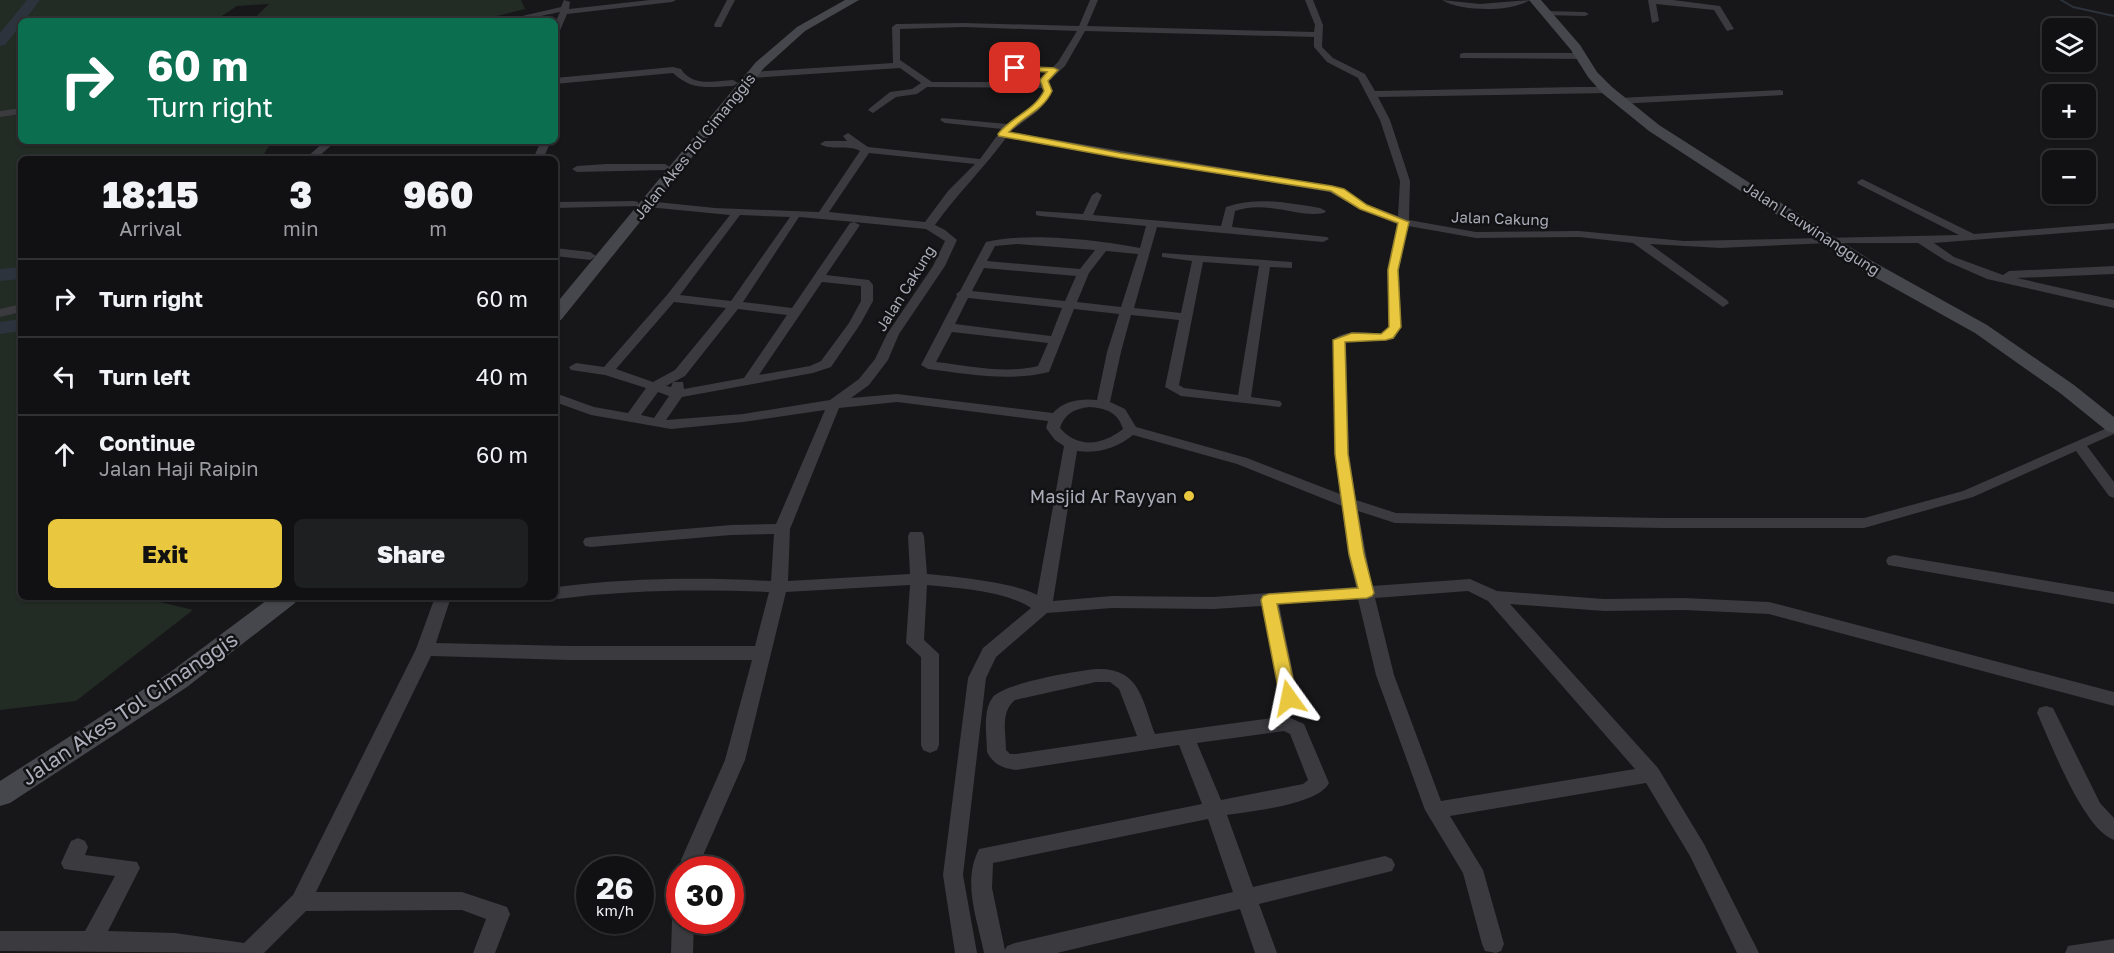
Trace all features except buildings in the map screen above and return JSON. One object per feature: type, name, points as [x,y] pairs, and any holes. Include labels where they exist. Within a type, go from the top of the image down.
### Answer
[{"type":"main road","name":"Jalan Akes Tol Cimanggis","points":[[558,312],[641,204],[753,68],[792,29],[844,0]]},
{"type":"main road","name":"Jalan Akes Tol Cimanggis","points":[[558,295],[590,256],[641,204],[665,167],[733,83],[801,29],[853,0]]},
{"type":"main road","name":"Jalan Leuwinanggung","points":[[1535,0],[1581,56],[1592,74],[1613,95],[1654,128],[1866,265],[1950,310],[2016,352],[2067,389],[2114,428]]},
{"type":"main road","name":"Jalan Akes Tol Cimanggis","points":[[0,779],[163,675],[265,600]]},
{"type":"main road","name":"Jalan Akes Tol Cimanggis","points":[[0,795],[178,680],[283,600]]},
{"type":"street","points":[[518,18],[565,7],[672,0]]},
{"type":"street","points":[[718,25],[731,0]]},
{"type":"street","name":"Jalan Cakung","points":[[834,404],[864,382],[881,360],[893,334],[939,266],[951,240],[928,226],[952,193],[983,162],[1006,130],[1035,109],[1044,98],[1048,91],[1044,80],[1062,64],[1082,29],[1094,0]]},
{"type":"street","points":[[1309,0],[1319,25],[1318,47],[1330,60],[1361,75],[1385,120],[1405,181],[1403,222],[1393,270],[1395,327],[1389,336],[1382,338],[1352,336],[1339,340],[1342,454],[1356,554],[1385,675],[1420,775],[1435,810],[1473,870],[1493,944]]},
{"type":"street","points":[[1446,0],[1480,6],[1503,6],[1526,0]]},
{"type":"street","points":[[1655,21],[1651,2],[1670,2],[1717,8],[1730,29]]},
{"type":"street","points":[[558,25],[565,7]]},
{"type":"street","points":[[1547,13],[1585,14]]},
{"type":"street","points":[[925,84],[896,61],[897,27],[901,25],[1082,29],[1318,39]]},
{"type":"street","points":[[1261,42],[1318,39]]},
{"type":"street","points":[[1463,56],[1581,56]]},
{"type":"street","points":[[753,68],[901,65]]},
{"type":"street","points":[[1012,68],[1054,70]]},
{"type":"street","points":[[558,81],[673,70],[678,71],[680,78],[689,83],[733,83]]},
{"type":"street","points":[[873,110],[892,94],[914,92],[925,84],[1047,85]]},
{"type":"street","points":[[1373,94],[1476,93],[1550,89],[1613,95],[1780,93]]},
{"type":"street","points":[[0,114],[18,111]]},
{"type":"street","points":[[945,120],[1006,130]]},
{"type":"street","name":"Jalan Cakung","points":[[1006,130],[1120,155],[1332,189],[1340,191],[1364,207],[1403,222],[1476,235],[1579,234],[1684,244],[1720,245],[1830,240],[1922,240],[2114,226]]},
{"type":"street","points":[[825,144],[851,140],[866,150],[983,162]]},
{"type":"street","points":[[314,156],[328,144]]},
{"type":"street","points":[[822,215],[866,150]]},
{"type":"street","points":[[577,169],[665,167]]},
{"type":"street","points":[[1862,183],[1971,237]]},
{"type":"street","points":[[1087,216],[1097,195]]},
{"type":"street","points":[[558,205],[641,204],[715,211],[822,215],[928,226]]},
{"type":"street","points":[[1226,230],[1230,209],[1239,205],[1256,204],[1320,211]]},
{"type":"street","points":[[1040,213],[1323,239]]},
{"type":"street","points":[[607,371],[671,298],[735,216]]},
{"type":"street","points":[[632,418],[655,386],[680,373],[735,305],[794,219]]},
{"type":"street","points":[[1103,404],[1114,352],[1152,223]]},
{"type":"street","points":[[749,380],[854,225]]},
{"type":"street","points":[[1634,238],[1723,303]]},
{"type":"street","points":[[1922,240],[1950,259],[1991,276],[2114,304]]},
{"type":"street","points":[[1104,247],[1083,273],[1044,369],[1034,373],[928,365],[962,294],[990,244],[996,241],[1104,247],[1137,251]]},
{"type":"street","points":[[558,252],[590,256]]},
{"type":"street","points":[[1166,255],[1288,266]]},
{"type":"street","points":[[1198,259],[1172,387],[1181,392],[1275,404]]},
{"type":"street","points":[[980,264],[1083,273]]},
{"type":"street","points":[[1244,399],[1265,264]]},
{"type":"street","points":[[1991,276],[2114,270]]},
{"type":"street","points":[[576,367],[607,371],[677,394],[813,369],[826,364],[855,323],[867,301],[867,285],[819,278]]},
{"type":"street","points":[[962,294],[1185,317]]},
{"type":"street","points":[[671,298],[795,312]]},
{"type":"street","points":[[2098,300],[2114,299]]},
{"type":"street","points":[[0,313],[18,309]]},
{"type":"street","points":[[946,327],[1054,340]]},
{"type":"street","points":[[658,422],[677,394],[680,373]]},
{"type":"street","points":[[864,382],[877,399]]},
{"type":"street","points":[[558,398],[591,411],[688,425],[877,399],[918,399],[1055,418]]},
{"type":"street","points":[[693,856],[735,760],[760,653],[779,587],[782,529],[834,404]]},
{"type":"street","points":[[1103,404],[1116,408],[1125,415],[1130,430],[1119,441],[1105,447],[1088,448],[1071,445],[1059,437],[1053,428],[1055,418],[1062,410],[1074,405],[1103,404]]},
{"type":"street","points":[[1130,430],[1242,461],[1349,503],[1395,518],[1674,523],[1864,523],[1961,497],[2114,428]]},
{"type":"street","points":[[1043,607],[1071,445]]},
{"type":"street","points":[[2079,445],[2114,493]]},
{"type":"street","points":[[591,542],[732,530],[782,529]]},
{"type":"street","points":[[916,536],[919,579],[915,643],[930,654],[930,745]]},
{"type":"street","points":[[1894,561],[2114,598]]},
{"type":"street","points":[[558,593],[630,584],[701,583],[779,587],[919,579],[957,582],[1026,596],[1043,607]]},
{"type":"street","points":[[966,953],[953,875],[977,678],[989,653],[1043,607],[1112,602],[1213,603],[1470,585],[1494,597],[1651,774],[1697,850],[1748,953]]},
{"type":"street","points":[[1494,597],[1604,605],[1684,604],[1769,608],[2114,699]]},
{"type":"street","points":[[249,953],[302,902],[424,649],[442,600]]},
{"type":"street","points":[[1269,600],[1289,698]]},
{"type":"street","points":[[424,649],[581,653],[760,653]]},
{"type":"street","points":[[995,953],[981,884],[980,865],[986,855],[1308,791],[1319,783],[1297,729],[1286,723],[1016,762],[1005,761],[997,752],[996,712],[1000,702],[1009,695],[1097,675],[1113,676],[1127,685],[1149,742]]},
{"type":"street","points":[[2046,713],[2093,809],[2114,831]]},
{"type":"street","points":[[1185,738],[1215,811],[1266,953]]},
{"type":"street","points":[[1435,810],[1651,774]]},
{"type":"street","points":[[78,848],[71,863],[130,868],[91,941]]},
{"type":"street","points":[[1015,953],[1385,864]]},
{"type":"street","points":[[302,902],[462,901],[500,914],[484,953]]},
{"type":"street","points":[[682,953],[683,934]]},
{"type":"street","points":[[0,941],[175,943],[242,953]]},
{"type":"street","points":[[2076,953],[2114,950]]},
{"type":"shaded area","points":[[0,0],[521,0],[525,9],[489,18],[254,18],[269,4],[237,6],[219,18],[18,18],[18,144],[270,144],[263,156],[18,156],[18,600],[152,600],[193,610],[76,701],[0,710]]},
{"type":"waterway","points":[[19,18],[34,0]]},
{"type":"waterway","points":[[2061,0],[2073,7],[2114,16]]},
{"type":"waterway","points":[[0,42],[18,20]]},
{"type":"waterway","points":[[0,275],[18,273]]},
{"type":"waterway","points":[[0,328],[18,325]]},
{"type":"place","name":"Masjid Ar Rayyan","points":[[1189,496]]},
{"type":"route","points":[[1015,68],[1054,70],[1044,80],[1048,91],[1044,98],[1035,109],[1009,127],[1003,134],[1332,189],[1340,191],[1364,207],[1403,222],[1393,270],[1395,327],[1389,336],[1382,338],[1352,336],[1339,340],[1342,454],[1356,554],[1367,593],[1269,600],[1289,698]]}]
